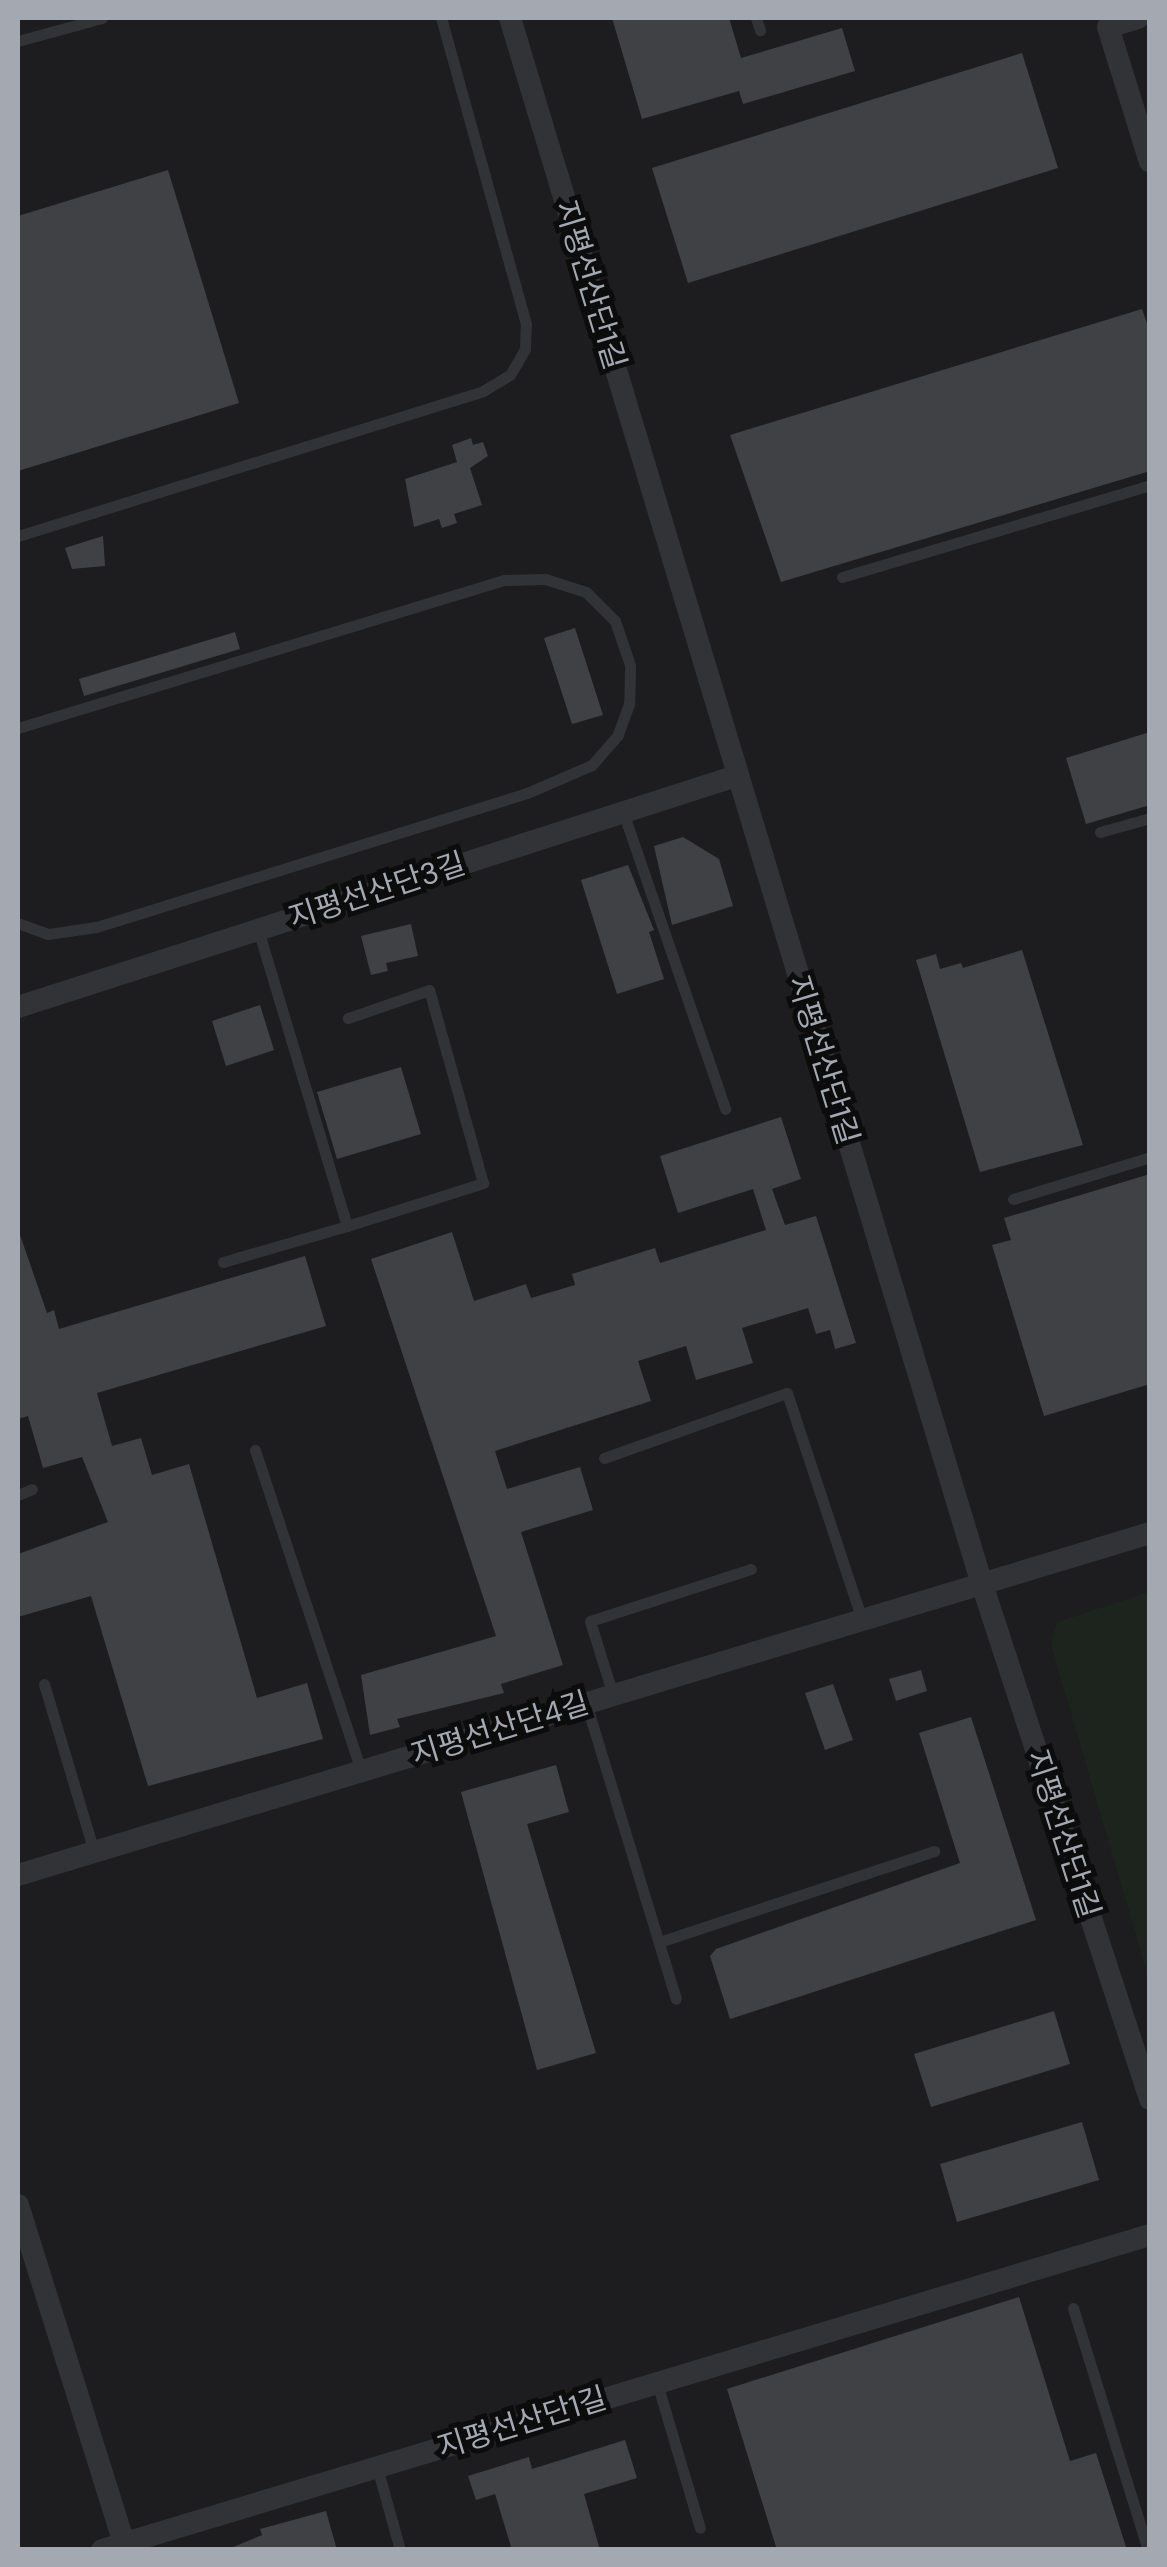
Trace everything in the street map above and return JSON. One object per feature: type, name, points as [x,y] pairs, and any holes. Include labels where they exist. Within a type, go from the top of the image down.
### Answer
[{"type":"street","name":"지평선산단1길","points":[[510,18],[982,1584],[1150,2099]]},
{"type":"street","points":[[1138,18],[1108,27],[1150,162]]},
{"type":"street","name":"지평선산단3길","points":[[18,1007],[736,776]]},
{"type":"street","name":"지평선산단4길","points":[[18,1875],[1150,1534]]},
{"type":"street","points":[[18,2205],[118,2547]]},
{"type":"street","name":"지평선산단1길","points":[[118,2547],[1150,2234]]},
{"type":"lane","points":[[18,41],[102,18]]},
{"type":"lane","points":[[18,536],[484,391],[510,375],[525,349],[526,324],[441,18]]},
{"type":"lane","points":[[842,576],[1150,486]]},
{"type":"lane","points":[[18,728],[504,580],[546,579],[586,592],[615,621],[630,665],[630,704],[618,735],[592,765],[527,793],[96,927],[48,934],[18,923]]},
{"type":"lane","points":[[622,812],[725,1109]]},
{"type":"lane","points":[[1100,832],[1150,818]]},
{"type":"lane","points":[[258,930],[347,1226]]},
{"type":"lane","points":[[223,1262],[483,1183],[428,990],[348,1018]]},
{"type":"lane","points":[[1013,1199],[1150,1158]]},
{"type":"lane","points":[[604,1458],[787,1393],[862,1620]]},
{"type":"lane","points":[[256,1450],[361,1771]]},
{"type":"lane","points":[[18,1495],[32,1489]]},
{"type":"lane","points":[[613,1695],[590,1622],[751,1569]]},
{"type":"lane","points":[[44,1684],[94,1852]]},
{"type":"lane","points":[[586,1704],[676,1999]]},
{"type":"lane","points":[[659,1942],[934,1851]]},
{"type":"lane","points":[[1073,2308],[1148,2550]]},
{"type":"lane","points":[[657,2382],[700,2528]]},
{"type":"lane","points":[[377,2467],[400,2550]]},
{"type":"shaded area","points":[[18,18],[1149,18],[1149,2549],[18,2549]]},
{"type":"shaded area","points":[[1150,1592],[1149,1979],[1051,1645],[1057,1622]]},
{"type":"building","points":[[612,18],[729,18],[741,58],[842,28],[855,71],[743,104],[739,91],[642,119]]},
{"type":"building","points":[[1022,53],[1058,168],[688,283],[652,168]]},
{"type":"building","points":[[168,170],[239,403],[18,471],[18,216]]},
{"type":"building","points":[[1142,309],[1150,332],[1150,471],[781,582],[730,435]]},
{"type":"building","points":[[471,438],[473,445],[483,442],[488,456],[470,468],[482,505],[454,514],[457,523],[442,528],[439,519],[414,527],[405,479],[457,462],[452,445]]},
{"type":"building","points":[[103,536],[105,566],[72,569],[65,548]]},
{"type":"building","points":[[575,628],[603,715],[572,724],[544,638]]},
{"type":"building","points":[[235,632],[240,649],[84,696],[79,679]]},
{"type":"building","points":[[1150,732],[1150,805],[1086,824],[1066,758]]},
{"type":"building","points":[[683,837],[719,859],[733,906],[672,925],[654,846]]},
{"type":"building","points":[[628,865],[654,930],[649,932],[664,979],[617,994],[581,880]]},
{"type":"building","points":[[411,924],[418,956],[386,963],[388,971],[371,975],[361,936]]},
{"type":"building","points":[[1022,950],[1083,1145],[980,1172],[916,960],[936,954],[940,969],[961,963],[963,968]]},
{"type":"building","points":[[260,1005],[274,1050],[226,1066],[212,1021]]},
{"type":"building","points":[[401,1067],[421,1134],[337,1159],[317,1092]]},
{"type":"building","points":[[781,1117],[801,1179],[772,1189],[785,1225],[816,1216],[856,1343],[835,1349],[830,1330],[816,1334],[808,1308],[742,1328],[753,1363],[696,1380],[686,1346],[638,1361],[651,1401],[495,1451],[507,1489],[580,1467],[593,1510],[521,1532],[563,1665],[501,1684],[504,1693],[397,1719],[400,1727],[370,1735],[361,1675],[496,1636],[371,1259],[452,1232],[474,1301],[526,1284],[531,1298],[575,1285],[572,1274],[655,1248],[660,1263],[766,1230],[753,1189],[678,1213],[660,1156]]},
{"type":"building","points":[[1150,1174],[1150,1384],[1044,1416],[992,1245],[1011,1240],[1004,1218]]},
{"type":"building","points":[[18,1229],[47,1313],[54,1310],[59,1329],[305,1256],[326,1326],[97,1393],[112,1446],[141,1438],[152,1475],[189,1464],[257,1698],[307,1683],[323,1739],[148,1786],[91,1596],[18,1617],[18,1554],[108,1522],[82,1457],[43,1468],[28,1416],[18,1419]]},
{"type":"building","points":[[921,1670],[927,1691],[896,1701],[889,1679]]},
{"type":"building","points":[[833,1684],[853,1740],[825,1750],[805,1693]]},
{"type":"building","points":[[971,1717],[1036,1920],[730,2019],[710,1956],[716,1949],[960,1863],[919,1733]]},
{"type":"building","points":[[556,1765],[569,1812],[527,1824],[596,2053],[537,2070],[461,1792]]},
{"type":"building","points":[[1054,2011],[1070,2064],[931,2107],[914,2054]]},
{"type":"building","points":[[1082,2122],[1099,2180],[957,2222],[940,2164]]},
{"type":"building","points":[[1019,2297],[1070,2461],[1096,2453],[1127,2550],[777,2550],[727,2389]]},
{"type":"building","points":[[625,2440],[637,2478],[584,2494],[600,2550],[512,2550],[495,2494],[476,2500],[468,2476],[529,2457],[532,2469]]},
{"type":"building","points":[[326,2511],[337,2550],[226,2550],[262,2535],[260,2529]]}]
